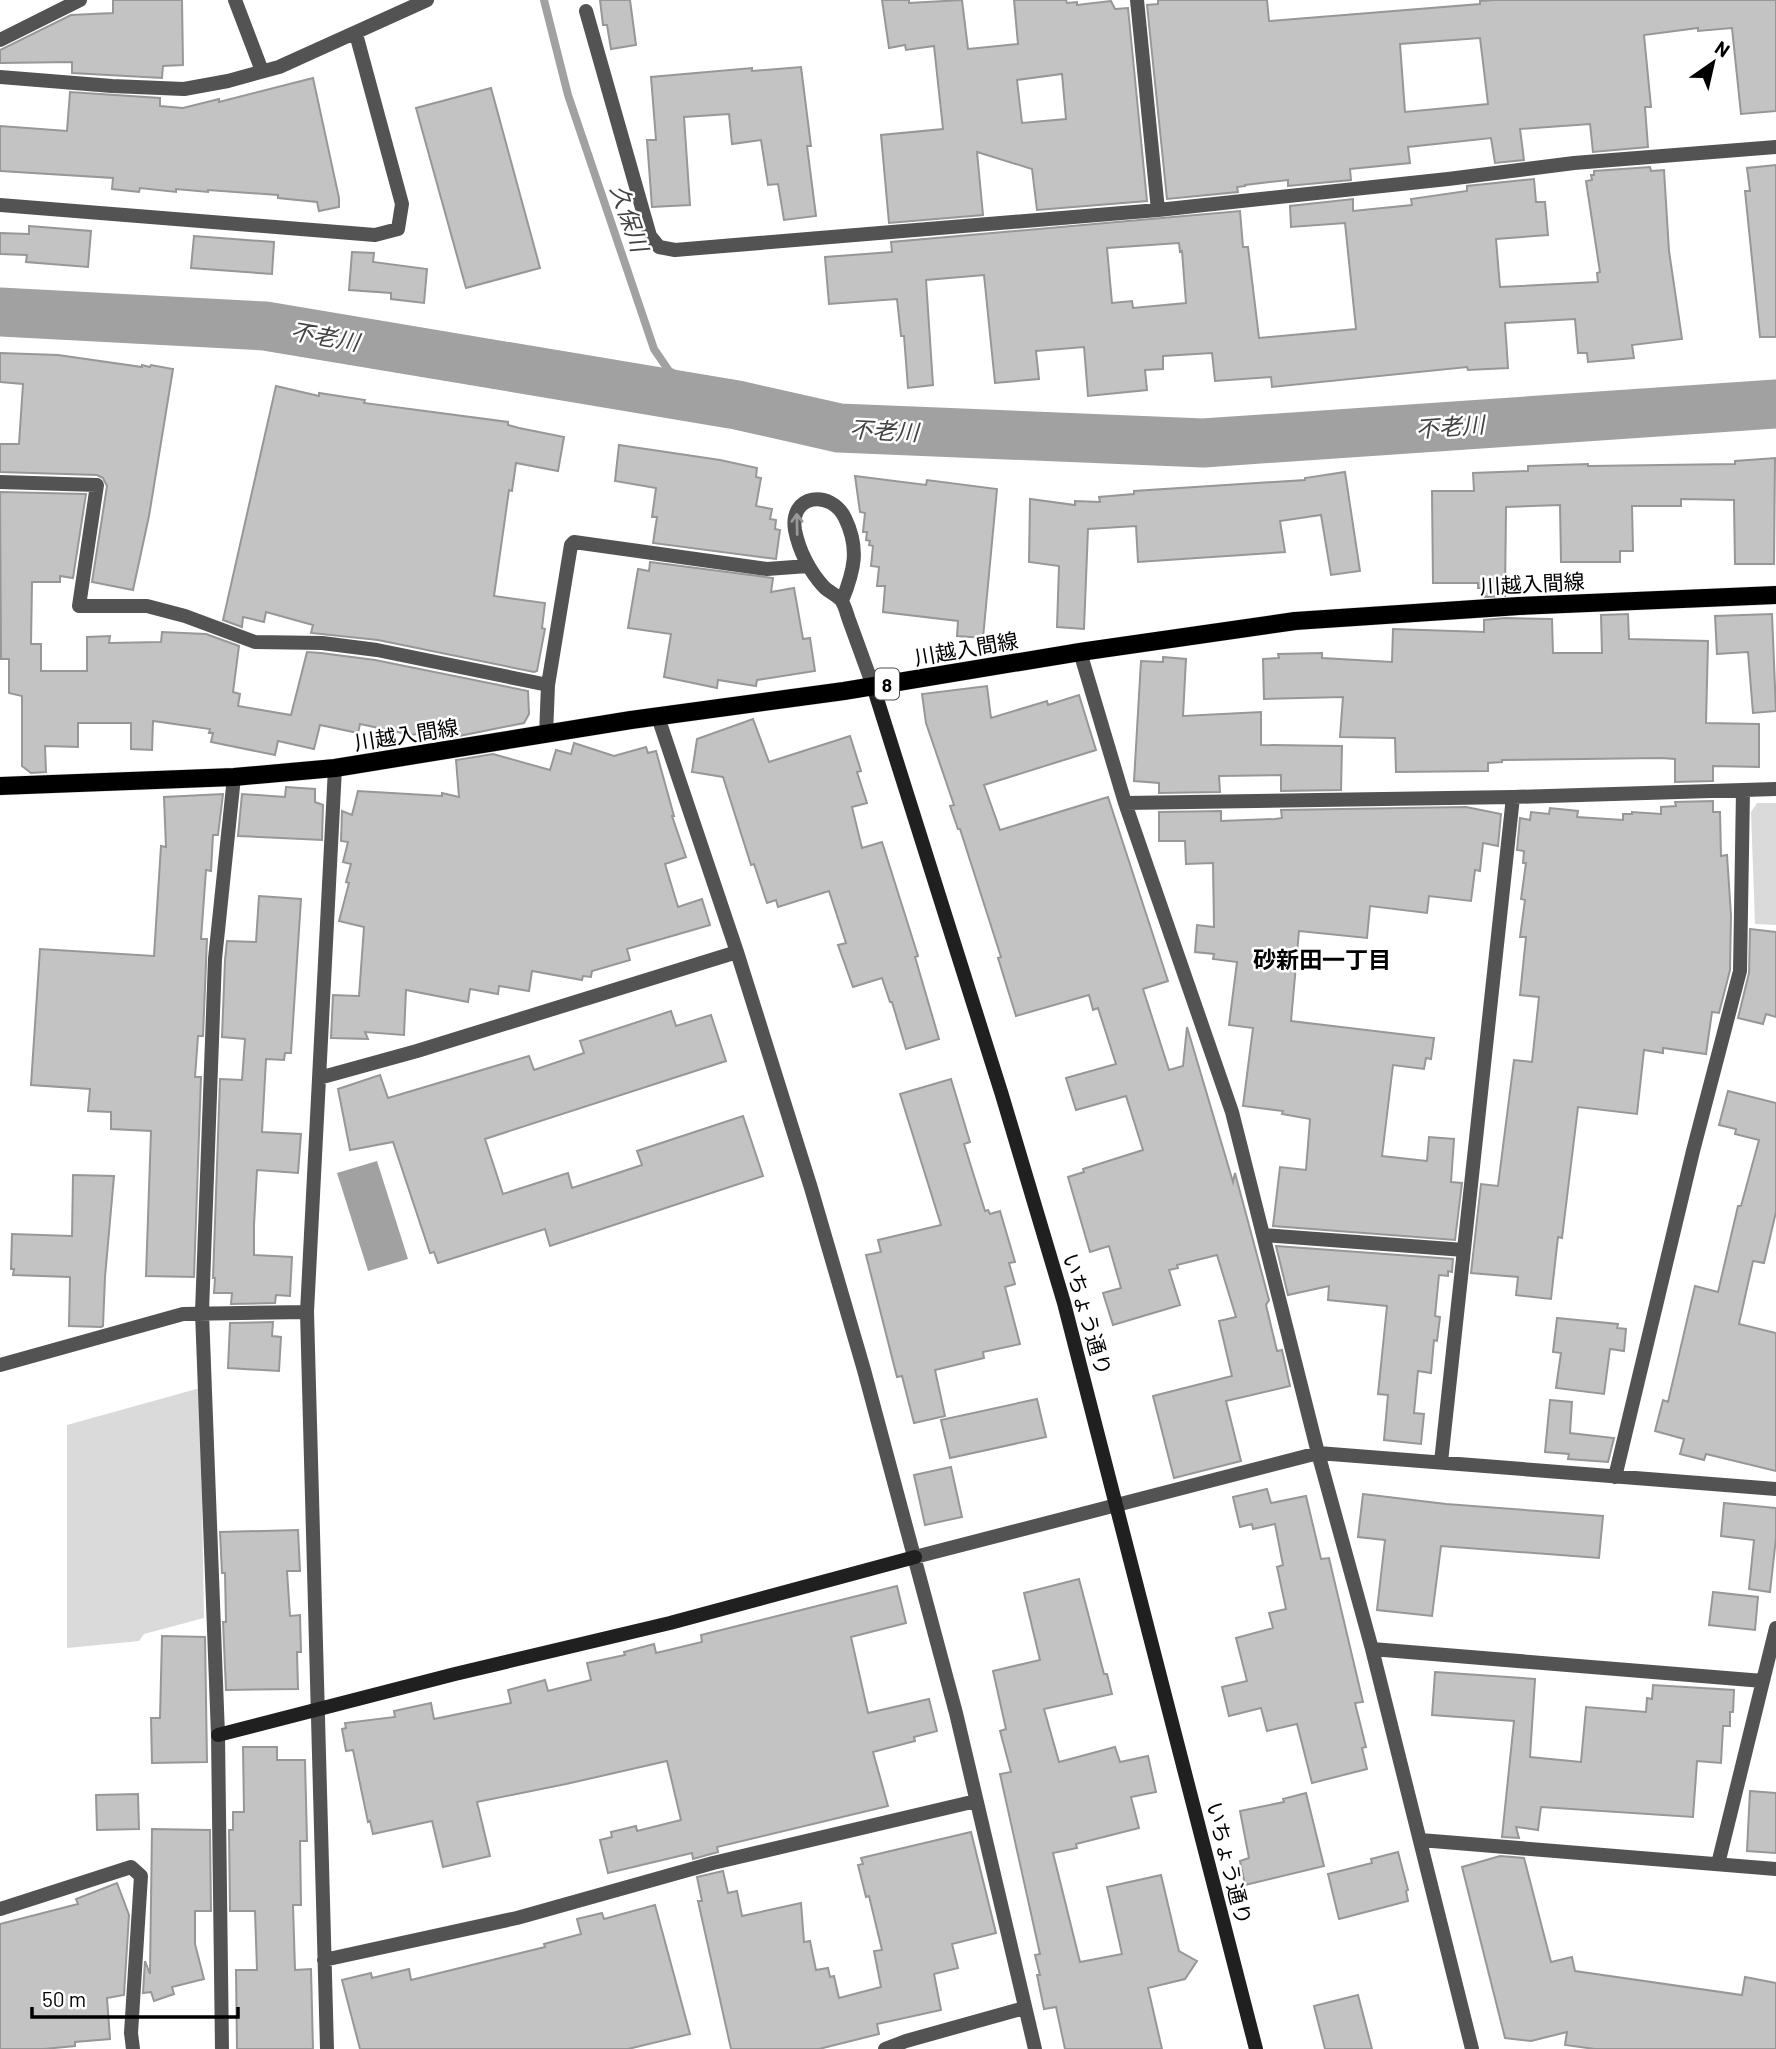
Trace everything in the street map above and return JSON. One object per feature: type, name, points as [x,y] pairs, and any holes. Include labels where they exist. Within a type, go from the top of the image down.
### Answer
[{"type":"main road","name":"川越入間線","points":[[0,786],[234,777],[335,768],[1295,621],[1506,607],[1776,595]]},
{"type":"street","points":[[0,40],[80,0]]},
{"type":"street","points":[[235,0],[262,71]]},
{"type":"street","points":[[0,76],[184,89],[228,81],[279,66],[356,34],[427,0]]},
{"type":"street","points":[[1138,0],[1158,210]]},
{"type":"street","points":[[586,11],[650,236],[659,247],[675,250],[1158,210],[1574,163],[1776,147]]},
{"type":"street","points":[[0,205],[375,235],[398,229],[402,204],[356,34]]},
{"type":"street","points":[[0,482],[97,485],[79,606],[147,606],[185,616],[255,642],[322,643],[377,650],[548,685]]},
{"type":"street","name":"いちょう通り","points":[[842,601],[850,581],[855,555],[845,519],[838,507],[828,500],[814,499],[804,502],[797,509],[795,530],[807,566],[825,589],[842,601],[873,686],[1002,1095],[1064,1303],[1256,2049]]},
{"type":"street","points":[[546,734],[548,685],[571,545],[574,542],[767,569],[807,566]]},
{"type":"street","points":[[1080,652],[1125,803],[1232,1112],[1318,1453],[1372,1648],[1472,2049]]},
{"type":"street","points":[[658,717],[737,952],[811,1188],[956,1713],[1035,2049]]},
{"type":"street","points":[[327,2049],[307,1312],[335,768]]},
{"type":"street","points":[[222,2049],[218,1735],[202,1312],[215,959],[234,777]]},
{"type":"street","points":[[1125,803],[1513,797],[1776,789]]},
{"type":"street","points":[[1615,1477],[1693,1151],[1740,971],[1743,790]]},
{"type":"street","points":[[1441,1462],[1513,797]]},
{"type":"street","points":[[319,1078],[417,1051],[737,952]]},
{"type":"street","points":[[1263,1235],[1464,1250]]},
{"type":"street","points":[[0,1365],[183,1314],[307,1312]]},
{"type":"street","points":[[218,1735],[670,1623],[1318,1453],[1776,1489]]},
{"type":"street","points":[[1718,1864],[1776,1628]]},
{"type":"street","points":[[1372,1648],[1763,1681]]},
{"type":"street","points":[[324,1960],[517,1918],[713,1863],[976,1801]]},
{"type":"street","points":[[1420,1840],[1776,1869]]},
{"type":"street","points":[[0,1909],[131,1867],[141,1876],[131,2033],[133,2049]]},
{"type":"street","points":[[885,2049],[906,2040],[1024,2008]]},
{"type":"shaded area","points":[[1757,803],[1776,803],[1776,925],[1755,924],[1751,812]]},
{"type":"shaded area","points":[[377,1161],[408,1259],[368,1271],[337,1173]]},
{"type":"shaded area","points":[[200,1388],[204,1618],[144,1634],[139,1641],[67,1648],[67,1425]]},
{"type":"building","points":[[113,0],[182,0],[183,65],[163,66],[162,78],[72,73],[72,62],[0,63],[0,50],[71,15],[113,13]]},
{"type":"building","points":[[600,0],[630,0],[636,45],[611,49],[607,25],[603,25]]},
{"type":"building","points":[[882,0],[909,0],[909,3],[962,0],[968,49],[1018,44],[1014,0],[1066,0],[1067,3],[1077,2],[1077,5],[1111,1],[1115,9],[1128,8],[1147,201],[1037,210],[1032,169],[977,152],[983,215],[889,223],[881,135],[943,129],[934,46],[906,50],[905,45],[889,48]],"holes":[[[1062,74],[1066,119],[1022,123],[1017,80]]]},
{"type":"building","points":[[1158,0],[1267,0],[1269,21],[1480,4],[1480,1],[1496,0],[1776,0],[1776,111],[1741,114],[1732,28],[1698,31],[1698,28],[1644,35],[1651,107],[1645,107],[1648,147],[1593,152],[1590,124],[1520,129],[1524,160],[1495,163],[1491,138],[1408,147],[1410,163],[1350,169],[1351,180],[1288,186],[1288,180],[1245,185],[1237,187],[1238,192],[1167,199],[1147,5],[1158,4]],"holes":[[[1480,38],[1488,104],[1405,112],[1400,44]]]},
{"type":"building","points":[[801,67],[816,216],[784,220],[778,184],[768,185],[761,140],[732,144],[729,114],[684,117],[690,205],[652,207],[647,140],[656,140],[651,77],[752,68],[752,71]]},
{"type":"building","points":[[313,78],[339,207],[319,211],[317,202],[278,198],[278,195],[176,189],[176,192],[140,188],[139,192],[112,189],[113,178],[0,171],[0,126],[67,131],[70,92],[160,98],[160,106],[183,108],[219,99],[219,102]]},
{"type":"building","points":[[491,88],[540,268],[466,288],[416,108]]},
{"type":"building","points":[[1776,165],[1776,337],[1760,337],[1745,191],[1750,191],[1747,168]]},
{"type":"building","points":[[1650,167],[1651,171],[1664,170],[1669,251],[1682,339],[1632,345],[1634,358],[1588,362],[1587,353],[1578,353],[1575,319],[1505,323],[1508,368],[1468,370],[1467,367],[1272,387],[1271,377],[1215,381],[1212,353],[1163,356],[1163,369],[1145,370],[1147,390],[1088,396],[1084,347],[1036,351],[1039,379],[995,383],[984,275],[926,280],[933,385],[908,388],[904,336],[901,336],[897,299],[829,304],[825,257],[892,252],[891,242],[1240,211],[1243,247],[1248,247],[1259,338],[1356,329],[1345,223],[1291,227],[1290,206],[1353,199],[1353,211],[1412,205],[1411,199],[1467,191],[1467,186],[1534,179],[1536,202],[1545,202],[1548,235],[1496,239],[1500,287],[1598,282],[1597,273],[1600,272],[1586,181],[1592,180],[1594,171]],"holes":[[[1179,243],[1180,252],[1182,251],[1186,303],[1133,308],[1132,301],[1112,303],[1107,248]]]},
{"type":"building","points":[[29,226],[91,231],[88,267],[26,262],[27,255],[0,254],[0,233],[29,234]]},
{"type":"building","points":[[194,236],[274,242],[272,274],[191,268]]},
{"type":"building","points":[[352,252],[374,253],[373,262],[427,269],[424,303],[391,299],[391,293],[349,290]]},
{"type":"building","points":[[0,353],[58,355],[173,369],[149,516],[133,590],[92,582],[107,486],[103,478],[97,475],[0,472],[0,444],[19,444],[23,384],[0,382]]},
{"type":"building","points":[[276,386],[319,396],[319,393],[365,400],[364,403],[508,422],[508,425],[519,428],[564,437],[558,471],[516,463],[512,491],[509,490],[494,596],[545,603],[542,628],[545,629],[537,671],[378,640],[311,633],[313,625],[266,612],[264,622],[243,617],[242,627],[223,620]]},
{"type":"building","points":[[619,445],[757,468],[756,477],[761,478],[756,506],[772,509],[770,519],[776,520],[775,529],[780,530],[776,559],[653,543],[657,517],[652,517],[656,488],[615,481]]},
{"type":"building","points":[[1775,458],[1774,564],[1735,564],[1734,500],[1681,499],[1681,506],[1632,506],[1633,551],[1620,551],[1620,562],[1561,562],[1560,505],[1506,507],[1505,596],[1485,597],[1485,588],[1478,588],[1478,583],[1433,583],[1432,491],[1474,491],[1473,473],[1528,471],[1528,466],[1735,464],[1735,461]]},
{"type":"building","points":[[1345,472],[1360,571],[1331,575],[1321,515],[1280,521],[1285,552],[1138,562],[1136,526],[1088,529],[1084,629],[1057,627],[1059,566],[1029,562],[1030,499],[1075,505],[1075,501],[1100,502],[1099,497],[1134,494],[1134,491],[1305,480]]},
{"type":"building","points":[[855,476],[926,485],[927,480],[997,489],[983,638],[957,636],[958,621],[883,612],[885,586],[877,586],[879,567],[871,566],[873,546],[866,540],[867,532],[863,532],[865,513],[860,512]]},
{"type":"building","points":[[0,492],[86,494],[73,578],[60,576],[60,582],[32,582],[31,644],[41,644],[41,671],[87,671],[87,637],[110,636],[109,643],[161,642],[162,632],[206,634],[239,646],[233,692],[240,694],[238,706],[291,715],[307,652],[375,660],[528,691],[529,714],[524,723],[454,737],[453,733],[445,735],[444,730],[411,735],[360,724],[358,733],[320,725],[314,749],[278,741],[275,755],[211,742],[213,733],[209,733],[210,729],[153,721],[152,750],[131,749],[131,723],[78,723],[78,747],[45,746],[46,772],[31,773],[22,766],[22,696],[9,693],[9,659],[1,659]]},
{"type":"building","points":[[650,562],[773,578],[771,592],[794,588],[803,639],[810,638],[815,671],[757,680],[756,686],[718,680],[717,688],[664,677],[671,634],[628,628],[638,569],[649,571]]},
{"type":"building","points":[[1628,614],[1629,639],[1708,641],[1706,723],[1759,724],[1759,767],[1713,766],[1713,781],[1675,782],[1675,759],[1661,758],[1502,760],[1488,763],[1488,771],[1396,772],[1395,738],[1340,737],[1343,697],[1264,699],[1263,659],[1279,658],[1278,654],[1322,653],[1322,658],[1392,662],[1393,629],[1484,632],[1484,620],[1505,618],[1552,619],[1553,653],[1602,653],[1601,615]]},
{"type":"building","points":[[1772,614],[1776,711],[1753,713],[1748,652],[1717,654],[1715,616]]},
{"type":"building","points":[[1163,657],[1186,659],[1183,716],[1261,712],[1261,745],[1342,746],[1341,790],[1281,791],[1281,775],[1219,776],[1220,792],[1159,793],[1159,783],[1134,781],[1141,661],[1163,662]]},
{"type":"building","points":[[987,686],[991,718],[1047,701],[1048,705],[1079,695],[1096,750],[984,785],[1000,830],[1108,797],[1168,981],[1143,989],[1169,1070],[1183,1066],[1187,1027],[1233,1182],[1235,1173],[1269,1300],[1266,1305],[1277,1351],[1282,1350],[1290,1386],[1226,1401],[1241,1461],[1174,1478],[1153,1396],[1232,1376],[1219,1321],[1236,1317],[1217,1255],[1177,1265],[1178,1268],[1169,1270],[1180,1305],[1113,1325],[1103,1293],[1121,1288],[1109,1246],[1090,1252],[1068,1177],[1084,1172],[1083,1169],[1143,1150],[1126,1096],[1076,1110],[1066,1078],[1116,1064],[1098,1008],[1093,1010],[1089,995],[1016,1016],[998,958],[1001,957],[960,829],[950,806],[954,805],[926,723],[922,694]]},
{"type":"building","points":[[753,719],[769,762],[850,736],[867,803],[852,807],[862,848],[882,842],[918,956],[915,957],[939,1039],[906,1049],[882,978],[853,987],[838,945],[846,943],[829,891],[778,907],[776,900],[767,903],[754,864],[751,865],[723,777],[692,772],[697,739]]},
{"type":"building","points":[[574,743],[614,756],[646,747],[648,753],[656,751],[672,816],[686,857],[665,864],[678,907],[702,899],[710,925],[627,949],[630,960],[592,971],[591,977],[583,976],[582,980],[532,971],[529,991],[499,986],[498,994],[470,989],[468,1002],[406,990],[404,1035],[365,1032],[368,1039],[331,1038],[333,995],[359,996],[364,927],[339,921],[351,864],[343,862],[348,842],[341,841],[342,811],[352,815],[358,791],[442,796],[442,793],[459,797],[456,760],[493,754],[550,770],[556,750],[571,754]]},
{"type":"building","points":[[286,787],[315,789],[315,802],[323,805],[322,840],[238,836],[242,794],[285,797]]},
{"type":"building","points":[[223,794],[218,835],[213,835],[211,871],[206,870],[201,939],[207,939],[203,1036],[198,1036],[195,1077],[201,1077],[194,1277],[146,1276],[151,1131],[111,1129],[111,1112],[88,1111],[90,1089],[31,1085],[40,949],[154,956],[161,846],[166,847],[164,797]]},
{"type":"building","points":[[1713,801],[1713,812],[1720,812],[1721,856],[1727,855],[1731,915],[1730,970],[1719,1013],[1712,1012],[1706,1054],[1663,1048],[1663,1053],[1644,1050],[1637,1114],[1578,1107],[1562,1238],[1558,1237],[1551,1299],[1516,1295],[1518,1277],[1471,1273],[1481,1184],[1498,1186],[1514,1060],[1532,1062],[1539,997],[1520,995],[1526,937],[1520,937],[1525,900],[1521,899],[1526,863],[1523,863],[1524,851],[1517,850],[1520,818],[1530,820],[1531,812],[1549,814],[1550,808],[1578,811],[1577,817],[1623,820],[1623,814],[1632,812],[1661,814],[1661,807],[1676,806],[1675,802]]},
{"type":"building","points":[[1466,807],[1501,814],[1498,846],[1483,843],[1480,871],[1475,870],[1471,901],[1429,896],[1427,913],[1370,906],[1367,938],[1299,931],[1291,1021],[1434,1038],[1431,1059],[1426,1058],[1424,1069],[1393,1065],[1382,1156],[1427,1161],[1429,1137],[1454,1139],[1451,1182],[1462,1183],[1455,1240],[1273,1226],[1280,1167],[1306,1170],[1310,1119],[1282,1114],[1283,1111],[1243,1106],[1253,1028],[1229,1025],[1237,962],[1213,959],[1214,954],[1195,952],[1197,925],[1214,927],[1213,863],[1186,864],[1185,841],[1159,841],[1159,812],[1221,811],[1221,821],[1282,818],[1281,810]]},
{"type":"building","points":[[259,896],[301,899],[291,1053],[285,1053],[284,1060],[266,1059],[262,1132],[301,1134],[298,1173],[257,1170],[254,1225],[254,1255],[292,1257],[290,1296],[276,1295],[275,1303],[231,1304],[232,1293],[214,1293],[213,1278],[220,1079],[242,1080],[245,1039],[222,1037],[225,960],[227,941],[256,942]]},
{"type":"building","points":[[1750,929],[1776,932],[1776,1017],[1766,1014],[1763,1024],[1738,1018],[1749,973]]},
{"type":"building","points":[[671,1011],[676,1026],[711,1015],[726,1061],[485,1139],[503,1194],[568,1173],[572,1188],[642,1165],[637,1151],[743,1116],[763,1176],[550,1246],[545,1229],[438,1263],[434,1252],[430,1253],[393,1142],[350,1150],[338,1089],[380,1075],[388,1098],[529,1056],[534,1070],[584,1053],[580,1041]]},
{"type":"building","points":[[951,1079],[970,1142],[964,1144],[985,1211],[988,1210],[990,1214],[1000,1211],[1015,1262],[1009,1263],[1015,1284],[1005,1287],[1020,1344],[983,1352],[984,1358],[935,1370],[945,1416],[914,1423],[902,1376],[897,1377],[866,1255],[881,1252],[878,1240],[941,1225],[900,1094]]},
{"type":"building","points":[[1728,1091],[1776,1103],[1776,1212],[1764,1263],[1753,1261],[1739,1324],[1776,1333],[1776,1471],[1706,1454],[1704,1460],[1680,1454],[1684,1439],[1655,1431],[1663,1400],[1668,1402],[1695,1286],[1718,1292],[1738,1206],[1741,1206],[1759,1140],[1735,1134],[1736,1129],[1719,1125]]},
{"type":"building","points":[[73,1175],[114,1176],[101,1327],[69,1326],[70,1277],[13,1275],[14,1269],[11,1269],[12,1234],[72,1236]]},
{"type":"building","points":[[1276,1246],[1453,1259],[1452,1272],[1448,1271],[1448,1276],[1439,1275],[1435,1316],[1440,1317],[1437,1341],[1434,1340],[1431,1373],[1418,1371],[1414,1413],[1424,1414],[1421,1444],[1384,1440],[1388,1395],[1378,1394],[1387,1306],[1328,1300],[1329,1286],[1288,1295]]},
{"type":"building","points":[[1557,1318],[1618,1324],[1617,1328],[1626,1329],[1624,1351],[1610,1349],[1604,1394],[1556,1388],[1561,1353],[1553,1352]]},
{"type":"building","points":[[273,1322],[272,1336],[281,1337],[279,1371],[228,1368],[230,1323]]},
{"type":"building","points":[[1037,1399],[1046,1437],[950,1458],[941,1420]]},
{"type":"building","points":[[1550,1400],[1572,1402],[1570,1433],[1614,1438],[1608,1462],[1568,1459],[1569,1454],[1545,1452]]},
{"type":"building","points":[[951,1467],[962,1517],[925,1525],[914,1475]]},
{"type":"building","points":[[1267,1489],[1271,1503],[1306,1496],[1321,1559],[1329,1558],[1363,1702],[1355,1703],[1366,1747],[1362,1748],[1367,1769],[1312,1783],[1297,1724],[1267,1731],[1261,1708],[1229,1716],[1222,1687],[1247,1681],[1236,1638],[1273,1628],[1269,1613],[1286,1609],[1277,1567],[1283,1565],[1275,1524],[1253,1529],[1252,1524],[1240,1527],[1233,1497]]},
{"type":"building","points":[[1363,1494],[1446,1504],[1603,1516],[1599,1558],[1441,1546],[1432,1616],[1377,1610],[1385,1540],[1358,1537]]},
{"type":"building","points":[[1724,1503],[1776,1508],[1776,1538],[1770,1592],[1749,1589],[1754,1540],[1721,1536]]},
{"type":"building","points":[[298,1530],[300,1571],[287,1571],[290,1616],[300,1615],[298,1689],[226,1690],[223,1622],[226,1622],[225,1573],[222,1573],[220,1532]]},
{"type":"building","points":[[1079,1579],[1104,1674],[1107,1674],[1112,1694],[1044,1709],[1059,1762],[1115,1747],[1120,1762],[1148,1756],[1156,1792],[1131,1797],[1139,1828],[1076,1844],[1077,1848],[1053,1853],[1080,1962],[1122,1954],[1107,1887],[1161,1875],[1179,1951],[1197,1961],[1185,1979],[1148,1988],[1162,2049],[1065,2049],[1056,2007],[1044,2009],[1035,1955],[1040,1954],[1000,1774],[1011,1772],[1000,1731],[1006,1729],[993,1671],[1040,1660],[1024,1593]]},
{"type":"building","points":[[897,1586],[906,1623],[851,1637],[868,1713],[929,1699],[937,1731],[914,1737],[915,1741],[873,1752],[888,1806],[717,1847],[718,1852],[693,1859],[692,1853],[608,1873],[600,1840],[612,1837],[611,1832],[636,1826],[637,1831],[681,1820],[667,1761],[477,1802],[490,1856],[443,1867],[432,1821],[373,1834],[353,1750],[346,1751],[342,1729],[346,1728],[345,1723],[395,1717],[394,1711],[431,1703],[434,1719],[511,1703],[508,1690],[545,1680],[548,1691],[591,1680],[587,1663],[625,1655],[624,1652],[654,1644],[656,1653],[702,1642],[701,1635]]},
{"type":"building","points":[[1713,1592],[1758,1597],[1755,1630],[1709,1625]]},
{"type":"building","points":[[162,1636],[205,1637],[207,1762],[152,1763],[151,1718],[160,1718]]},
{"type":"building","points":[[1435,1672],[1535,1679],[1530,1757],[1581,1762],[1586,1707],[1646,1712],[1647,1698],[1652,1699],[1653,1685],[1734,1690],[1733,1712],[1730,1712],[1730,1726],[1723,1726],[1721,1763],[1697,1761],[1693,1817],[1541,1807],[1538,1830],[1516,1827],[1519,1838],[1502,1837],[1514,1721],[1432,1715]]},
{"type":"building","points":[[243,1747],[277,1747],[277,1760],[305,1760],[307,1841],[300,1841],[301,1905],[293,1905],[295,1970],[311,1969],[313,2049],[237,2049],[236,1970],[257,1970],[255,1911],[230,1911],[229,1830],[233,1830],[233,1812],[244,1812]]},
{"type":"building","points":[[1750,1791],[1776,1793],[1776,1853],[1747,1851]]},
{"type":"building","points":[[1306,1793],[1324,1866],[1245,1885],[1240,1861],[1249,1858],[1240,1811],[1284,1802],[1283,1799]]},
{"type":"building","points":[[138,1794],[139,1829],[97,1830],[96,1795]]},
{"type":"building","points":[[152,1829],[210,1830],[211,1911],[195,1911],[195,1944],[204,1979],[172,1987],[174,1994],[154,2001],[151,1992],[143,1993],[145,1961],[150,1974]]},
{"type":"building","points":[[971,1832],[996,1933],[952,1944],[958,1968],[934,1974],[941,2010],[877,2024],[879,2034],[819,2049],[731,2049],[698,1901],[702,1901],[697,1877],[723,1871],[728,1893],[737,1891],[742,1916],[801,1903],[804,1942],[810,1941],[816,1970],[828,1968],[830,1977],[834,1976],[839,1998],[881,1987],[874,1951],[882,1950],[869,1896],[866,1897],[858,1865],[863,1864],[861,1858]]},
{"type":"building","points":[[1398,1852],[1408,1890],[1408,1901],[1339,1919],[1328,1874],[1372,1863],[1371,1859]]},
{"type":"building","points":[[1500,1856],[1524,1858],[1551,1962],[1572,1957],[1575,1971],[1742,1995],[1745,1977],[1776,1983],[1776,2049],[1595,2049],[1565,2045],[1567,2032],[1531,2041],[1505,2038],[1462,1867]]},
{"type":"building","points":[[117,1883],[129,1915],[124,1995],[107,1998],[110,2039],[75,2042],[75,2046],[44,2049],[0,2049],[0,1924],[78,1904],[76,1899]]},
{"type":"building","points":[[655,1905],[690,2034],[628,2049],[360,2049],[342,1980],[371,1973],[372,1978],[409,1969],[411,1980],[545,1947],[544,1944],[581,1934],[577,1919],[602,1913],[604,1919]]},
{"type":"building","points":[[1358,1995],[1372,2049],[1325,2049],[1314,2006]]},
{"type":"waterway","name":"久保川","points":[[544,0],[568,95],[654,349],[669,371],[737,405]]},
{"type":"waterway","name":"不老川","points":[[0,312],[265,326],[737,405],[839,428],[1203,443],[1776,404]]},
{"type":"district","name":"砂新田一丁目","points":[[1322,959]]}]
